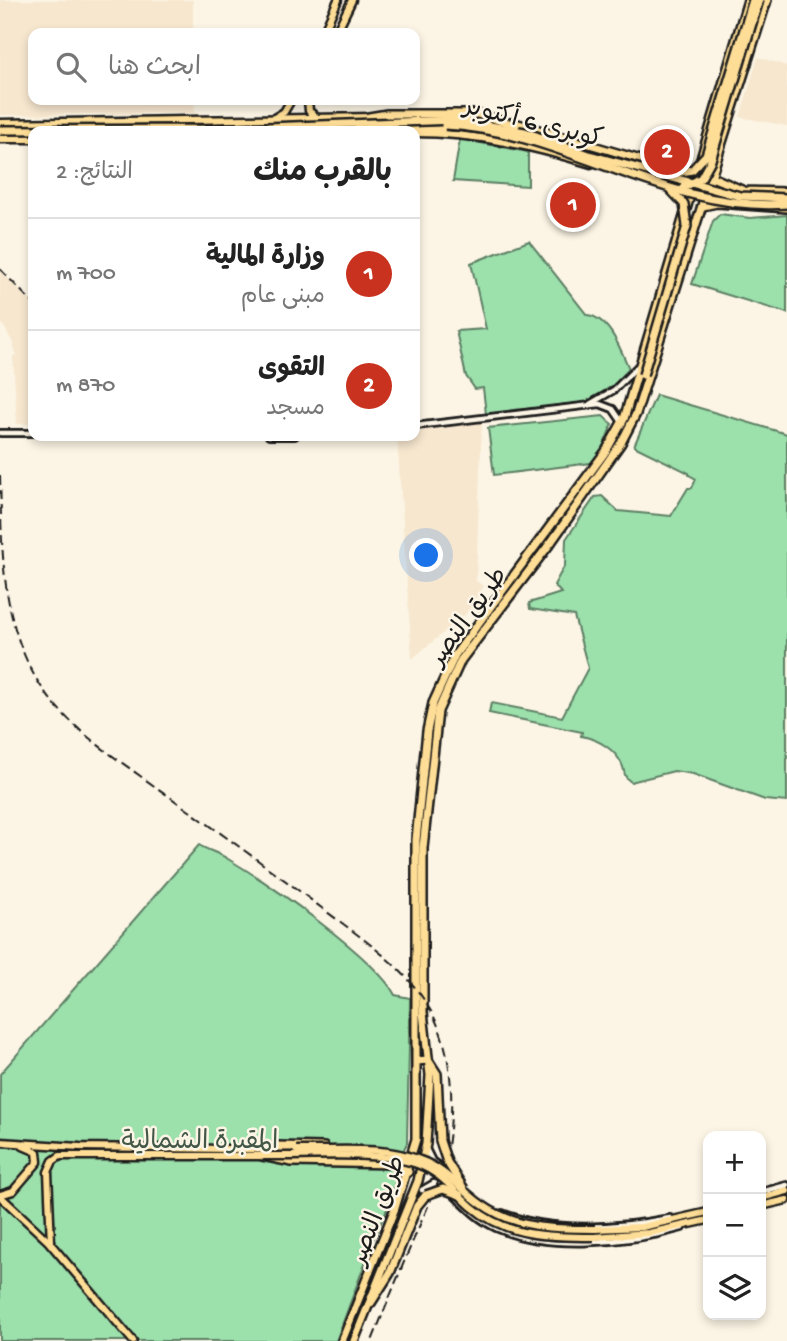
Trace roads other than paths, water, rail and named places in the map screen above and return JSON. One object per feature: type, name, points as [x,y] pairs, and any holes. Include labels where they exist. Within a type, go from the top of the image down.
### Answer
[{"type":"highway","name":"طريق النصر","points":[[342,1341],[408,1172],[414,1149],[418,1076],[415,868],[429,717],[450,663],[542,533],[606,451],[622,423],[696,170],[751,0]]},
{"type":"highway","points":[[657,171],[687,173],[704,160],[751,0]]},
{"type":"highway","points":[[676,189],[695,182],[711,160],[759,0]]},
{"type":"highway","name":"طريق النصر","points":[[354,1341],[418,1181],[425,1147],[430,1074],[423,1012],[423,848],[436,719],[445,689],[461,660],[552,541],[632,424],[767,0]]},
{"type":"highway","points":[[730,60],[737,69],[747,64]]},
{"type":"highway","points":[[715,111],[726,108],[731,115]]},
{"type":"highway","points":[[369,117],[387,114],[477,114],[505,121],[525,132]]},
{"type":"highway","name":"كوبرى 6 أكتوبر","points":[[285,126],[432,120],[478,122],[525,132],[747,197],[787,198]]},
{"type":"highway","points":[[420,130],[448,130],[459,125]]},
{"type":"highway","name":"كوبرى 6 أكتوبر","points":[[420,126],[459,125],[509,136],[676,189],[755,205],[787,206]]},
{"type":"highway","name":"كوبرى 6 أكتوبر","points":[[0,134],[28,133]]},
{"type":"highway","name":"كوبرى 6 أكتوبر","points":[[0,134],[28,136]]},
{"type":"highway","points":[[712,177],[744,191],[787,192]]},
{"type":"highway","points":[[633,391],[643,375],[687,221],[681,199],[657,184]]},
{"type":"highway","points":[[741,206],[738,196],[744,191]]},
{"type":"highway","points":[[702,206],[717,203],[787,206]]},
{"type":"highway","points":[[667,272],[673,279],[682,272]]},
{"type":"highway","points":[[657,304],[666,303],[670,310]]},
{"type":"highway","points":[[542,533],[545,540],[552,541]]},
{"type":"highway","points":[[529,552],[535,552],[539,558]]},
{"type":"highway","points":[[417,1061],[428,1060],[437,1074],[440,1141],[462,1192]]},
{"type":"highway","points":[[418,1076],[430,1074]]},
{"type":"highway","points":[[263,1153],[301,1147],[399,1152],[414,1149]]},
{"type":"highway","points":[[396,1164],[401,1160],[399,1152]]},
{"type":"highway","points":[[263,1153],[284,1162],[396,1164],[408,1172]]},
{"type":"highway","points":[[365,1312],[390,1273],[423,1198],[440,1189],[462,1192]]},
{"type":"highway","points":[[347,1326],[353,1331],[360,1323]]},
{"type":"main road","points":[[325,28],[338,0]]},
{"type":"main road","points":[[338,28],[352,0]]},
{"type":"main road","points":[[271,120],[284,112],[288,105]]},
{"type":"main road","points":[[308,105],[309,111],[318,119]]},
{"type":"main road","points":[[0,122],[443,116],[514,122],[657,171],[689,173],[696,170]]},
{"type":"main road","points":[[29,122],[30,126]]},
{"type":"main road","points":[[115,126],[118,122]]},
{"type":"main road","points":[[420,133],[464,134],[531,146],[657,184],[676,196],[683,216]]},
{"type":"main road","points":[[657,171],[657,184]]},
{"type":"main road","points":[[0,1142],[404,1160],[440,1175],[462,1192],[485,1216],[516,1231],[550,1237],[642,1227],[703,1211]]},
{"type":"main road","points":[[16,1143],[34,1149],[39,1160],[13,1191],[0,1195],[51,1244],[133,1341]]},
{"type":"main road","points":[[51,1244],[50,1166],[57,1157],[70,1154],[263,1153]]},
{"type":"main road","points":[[766,1197],[787,1191]]},
{"type":"main road","points":[[766,1205],[787,1200]]},
{"type":"main road","points":[[35,1228],[45,1224],[50,1209]]},
{"type":"main road","points":[[595,1233],[638,1235],[703,1221]]},
{"type":"street","points":[[586,405],[609,394],[641,363]]},
{"type":"street","points":[[420,425],[586,405],[610,407],[622,423]]},
{"type":"street","points":[[0,433],[28,433]]},
{"type":"street","points":[[425,1147],[435,1163],[476,1197],[494,1209],[520,1219],[568,1225],[627,1224],[703,1211]]},
{"type":"street","points":[[422,1190],[431,1183],[442,1185],[489,1224],[512,1234],[538,1240],[638,1238],[666,1233],[690,1224]]},
{"type":"street","points":[[766,1191],[787,1185]]},
{"type":"railway","points":[[0,269],[28,298]]},
{"type":"railway","points":[[0,475],[1,527],[9,603],[23,651],[44,691],[69,720],[97,744],[381,953],[408,979],[437,1023],[447,1055],[451,1089],[451,1123],[447,1152],[435,1189],[372,1341]]},
{"type":"place","name":"التقوى","points":[[667,152]]},
{"type":"place","name":"وزارة المالية","points":[[573,205]]},
{"type":"park label","name":"المقبرة الشمالية","points":[[200,1143]]}]
